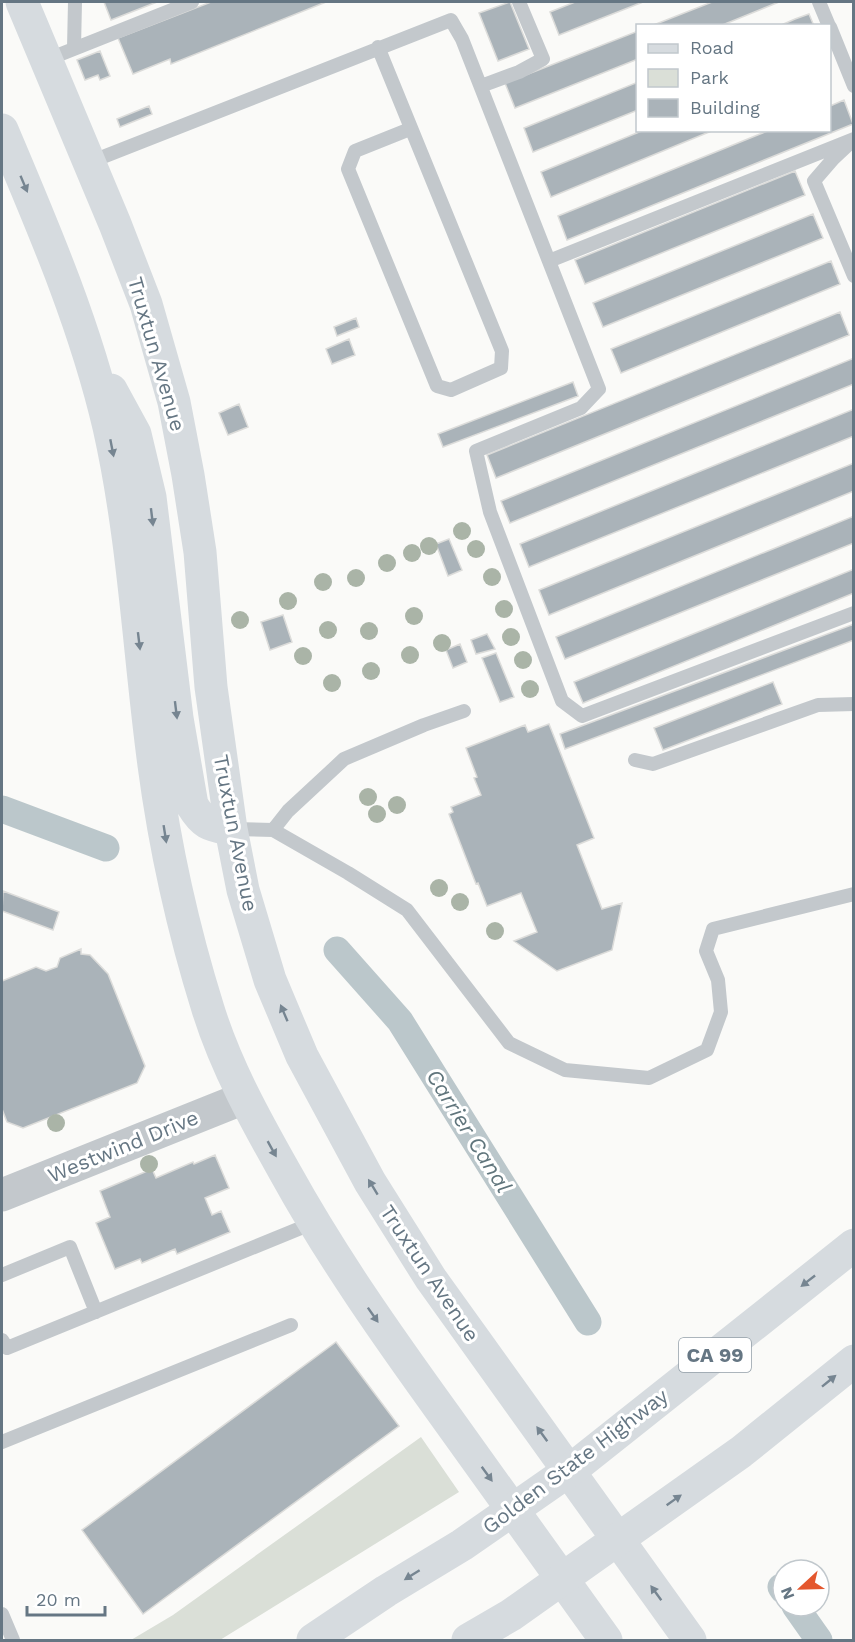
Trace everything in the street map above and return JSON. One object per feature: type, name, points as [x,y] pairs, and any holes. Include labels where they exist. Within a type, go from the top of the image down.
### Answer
[{"type":"main road","name":"Truxtun Avenue","points":[[22,2],[60,54],[90,162],[146,304],[174,402],[200,552],[211,687],[231,829],[243,890],[270,980],[302,1056],[370,1182],[431,1279],[690,1641]]},
{"type":"main road","points":[[2,130],[58,264],[87,346],[108,427],[124,507],[154,767],[166,843],[184,926],[209,1013],[244,1098],[313,1223],[370,1311],[606,1641]]},
{"type":"main road","points":[[87,346],[135,434],[150,497],[177,718],[192,806],[208,825],[231,829]]},
{"type":"main road","name":"Golden State Highway","points":[[313,1641],[387,1591],[462,1545],[577,1465],[854,1245]]},
{"type":"main road","points":[[468,1641],[511,1615],[741,1452],[854,1361]]},
{"type":"street","name":"Westwind Drive","points":[[2,1195],[244,1098]]},
{"type":"lane","points":[[60,54],[75,2]]},
{"type":"lane","points":[[60,54],[192,2]]},
{"type":"lane","points":[[481,87],[519,72],[543,59],[519,2]]},
{"type":"lane","points":[[819,2],[828,24]]},
{"type":"lane","points":[[90,162],[451,20],[462,39],[599,389],[581,408],[476,451],[490,512],[562,701],[582,716],[854,613]]},
{"type":"lane","points":[[831,31],[854,86]]},
{"type":"lane","points":[[378,47],[502,351],[501,368],[451,390],[437,386],[348,169],[355,151],[410,129]]},
{"type":"lane","points":[[549,261],[854,139]]},
{"type":"lane","points":[[854,139],[814,181],[854,276]]},
{"type":"lane","points":[[635,760],[653,764],[818,705],[854,704]]},
{"type":"lane","points":[[273,830],[288,811],[344,759],[424,725],[464,711]]},
{"type":"lane","points":[[231,829],[273,830],[407,910],[509,1043],[564,1070],[649,1078],[707,1050],[721,1012],[718,980],[706,951],[713,929],[854,894]]},
{"type":"lane","points":[[2,1340],[7,1348],[313,1223]]},
{"type":"lane","points":[[2,1275],[70,1246],[96,1312]]},
{"type":"lane","points":[[2,1442],[291,1325]]},
{"type":"lane","points":[[2,1614],[13,1641]]},
{"type":"green space","points":[[421,1437],[459,1492],[220,1640],[131,1640],[173,1615]]},
{"type":"building","points":[[104,2],[157,2],[111,20]]},
{"type":"building","points":[[211,2],[326,2],[171,64],[170,59],[133,74],[118,38]]},
{"type":"building","points":[[510,2],[529,49],[498,61],[479,13]]},
{"type":"building","points":[[575,2],[643,2],[559,35],[550,12]]},
{"type":"building","points":[[712,2],[779,2],[725,24],[656,24]]},
{"type":"building","points":[[809,14],[813,24],[784,24]]},
{"type":"building","points":[[636,32],[636,60],[515,108],[505,83]]},
{"type":"building","points":[[100,51],[110,76],[100,80],[98,75],[85,80],[77,60]]},
{"type":"building","points":[[636,83],[636,111],[533,152],[524,128]]},
{"type":"building","points":[[844,100],[853,124],[567,240],[558,216],[765,132],[831,132],[831,106]]},
{"type":"building","points":[[149,106],[152,114],[120,127],[117,119]]},
{"type":"building","points":[[639,132],[709,132],[551,197],[541,172]]},
{"type":"building","points":[[795,171],[805,195],[585,284],[575,260]]},
{"type":"building","points":[[813,214],[823,238],[603,327],[593,303]]},
{"type":"building","points":[[831,261],[840,284],[621,373],[611,349]]},
{"type":"building","points":[[840,312],[849,335],[496,478],[487,455]]},
{"type":"building","points":[[356,318],[359,327],[337,336],[334,327]]},
{"type":"building","points":[[349,339],[355,355],[332,364],[326,349]]},
{"type":"building","points":[[854,358],[854,384],[510,523],[501,501]]},
{"type":"building","points":[[573,382],[578,396],[443,447],[438,434]]},
{"type":"building","points":[[239,404],[248,427],[228,435],[219,413]]},
{"type":"building","points":[[854,409],[854,436],[529,567],[520,544]]},
{"type":"building","points":[[854,463],[854,491],[549,615],[539,590]]},
{"type":"building","points":[[854,516],[854,543],[565,659],[556,637]]},
{"type":"building","points":[[449,539],[462,570],[448,576],[436,544]]},
{"type":"building","points":[[854,569],[854,593],[583,703],[574,682]]},
{"type":"building","points":[[283,615],[292,642],[270,650],[261,622]]},
{"type":"building","points":[[854,624],[854,640],[565,749],[560,734]]},
{"type":"building","points":[[487,634],[495,649],[476,654],[471,640]]},
{"type":"building","points":[[460,644],[467,662],[453,668],[446,650]]},
{"type":"building","points":[[496,653],[514,697],[500,702],[482,658]]},
{"type":"building","points":[[773,682],[782,704],[663,750],[654,728]]},
{"type":"building","points":[[549,724],[594,838],[577,845],[602,909],[622,903],[612,950],[557,971],[514,941],[537,932],[521,893],[487,906],[449,814],[453,812],[451,807],[481,795],[466,748],[525,725],[528,732]]},
{"type":"building","points":[[3,891],[59,912],[53,930],[2,911]]},
{"type":"building","points":[[81,949],[81,954],[90,955],[108,974],[145,1066],[137,1083],[23,1128],[7,1122],[2,1109],[2,981],[36,967],[46,971],[57,967],[60,958]]},
{"type":"building","points":[[215,1155],[229,1188],[205,1198],[212,1215],[221,1211],[230,1232],[177,1254],[175,1249],[142,1263],[140,1259],[115,1269],[96,1223],[110,1217],[100,1191],[152,1169],[156,1178]]},
{"type":"building","points":[[336,1342],[399,1426],[143,1614],[82,1530]]},
{"type":"waterway","name":"Carrier Canal","points":[[2,809],[106,848]]},
{"type":"waterway","name":"Carrier Canal","points":[[337,950],[400,1021],[588,1322]]},
{"type":"waterway","name":"Carrier Canal","points":[[803,1618],[819,1640]]}]
